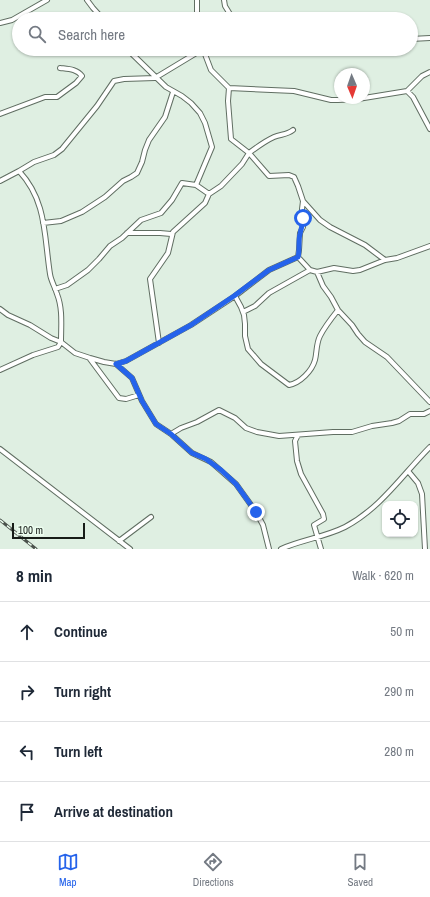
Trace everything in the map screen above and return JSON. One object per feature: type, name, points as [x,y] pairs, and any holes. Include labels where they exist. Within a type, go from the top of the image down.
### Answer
[{"type":"street","points":[[26,12],[47,0]]},
{"type":"street","points":[[88,0],[97,12]]},
{"type":"street","points":[[197,12],[198,0]]},
{"type":"street","points":[[224,0],[228,12]]},
{"type":"street","points":[[0,23],[12,20]]},
{"type":"street","points":[[418,39],[430,38]]},
{"type":"street","points":[[134,56],[155,78],[172,92],[182,96],[200,113],[206,123],[212,147],[196,185]]},
{"type":"street","points":[[0,181],[34,162],[54,156],[62,149],[101,101],[114,81],[124,79],[155,78],[191,56]]},
{"type":"street","points":[[206,56],[212,70],[229,88],[294,90],[331,100],[358,99],[407,91],[422,76],[430,72]]},
{"type":"street","points":[[0,114],[46,97],[57,97],[76,83],[82,76],[78,72],[70,69],[60,68]]},
{"type":"street","points":[[229,88],[228,101],[230,139],[249,153],[269,176],[284,175],[294,177],[303,201],[320,220],[330,227],[365,245],[385,260]]},
{"type":"street","points":[[407,91],[413,96],[430,128]]},
{"type":"street","points":[[43,223],[61,221],[82,212],[105,197],[123,181],[137,173],[142,162],[144,150],[149,140],[165,117],[172,92]]},
{"type":"street","points":[[159,343],[150,279],[168,253],[171,234],[205,203],[209,194],[221,186],[242,164],[254,148],[269,139],[292,130]]},
{"type":"street","points":[[0,370],[34,355],[58,347],[61,342],[60,305],[50,275],[48,250],[40,203],[26,178],[19,171]]},
{"type":"street","points":[[55,289],[67,285],[88,270],[99,260],[110,246],[127,234],[141,220],[161,213],[172,200],[182,183],[196,185],[209,194]]},
{"type":"street","points":[[298,257],[300,233],[303,227],[303,201]]},
{"type":"street","points":[[127,234],[171,234]]},
{"type":"street","points":[[298,257],[310,270],[317,272],[334,268],[353,271],[360,270],[385,260],[397,258],[430,246]]},
{"type":"street","points":[[116,364],[126,361],[191,325],[269,270],[298,257]]},
{"type":"street","points":[[243,312],[255,306],[269,293],[310,270]]},
{"type":"street","points":[[317,272],[323,286],[338,310],[358,334],[365,342],[387,356],[430,402]]},
{"type":"street","points":[[234,296],[243,312],[245,336],[248,349],[261,364],[289,385],[296,383],[312,367],[320,335],[338,310]]},
{"type":"street","points":[[0,309],[8,315],[61,342],[75,353],[116,364],[132,378],[139,395],[156,424],[171,434],[192,453],[211,462],[236,484],[256,512],[270,549]]},
{"type":"street","points":[[90,358],[119,398],[126,399],[139,395]]},
{"type":"street","points":[[171,434],[219,410],[235,418],[246,428],[257,432],[279,436],[352,432],[372,426],[399,421],[410,414],[424,414],[430,411]]},
{"type":"street","points":[[299,435],[296,436],[295,441],[297,461],[301,474],[323,514],[324,519],[314,526],[321,549]]},
{"type":"street","points":[[281,549],[336,531],[354,521],[382,500],[430,447]]},
{"type":"street","points":[[0,449],[130,549]]},
{"type":"street","points":[[408,471],[418,484],[422,494],[425,549]]},
{"type":"street","points":[[119,541],[151,518]]},
{"type":"railway","points":[[0,520],[36,549]]},
{"type":"route","points":[[256,512],[236,484],[221,470],[206,459],[192,453],[171,434],[156,424],[142,401],[132,378],[116,364],[126,361],[191,325],[269,270],[298,257],[303,218]]}]
